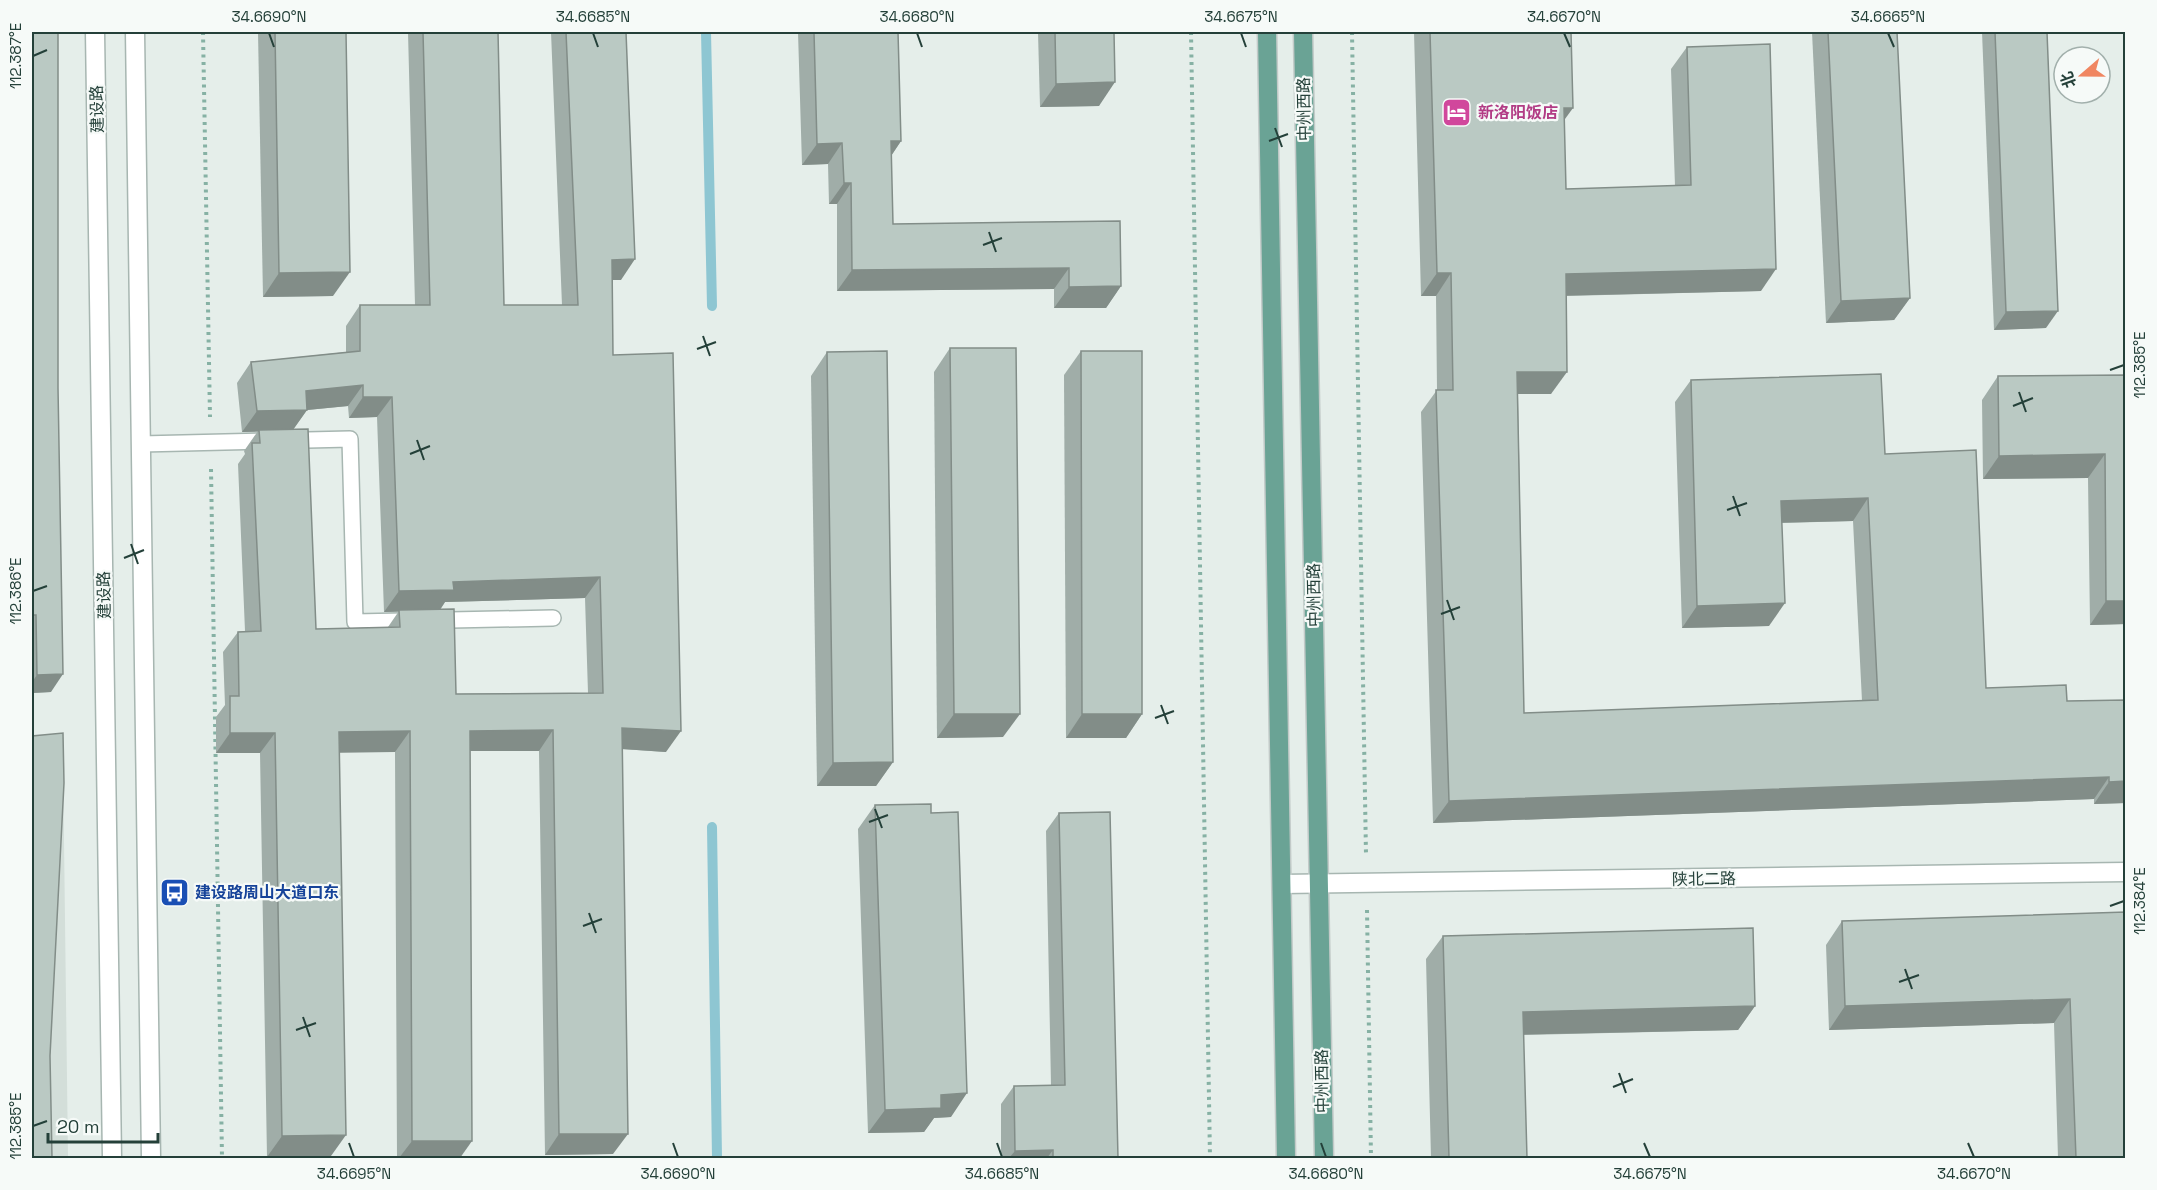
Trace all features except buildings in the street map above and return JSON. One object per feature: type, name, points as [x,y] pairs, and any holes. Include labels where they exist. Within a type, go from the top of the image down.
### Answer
[{"type":"main road","points":[[1267,32],[1287,1158]]},
{"type":"main road","name":"中州西路","points":[[1303,32],[1324,1158]]},
{"type":"street","name":"建设路","points":[[96,32],[112,1158]]},
{"type":"street","points":[[135,32],[151,1158]]},
{"type":"street","name":"陕北二路","points":[[1282,884],[2126,872]]},
{"type":"lane","points":[[141,444],[350,439],[356,622],[553,618]]},
{"type":"path","points":[[203,32],[222,1158]]},
{"type":"path","points":[[1191,32],[1210,1158]]},
{"type":"path","points":[[1352,32],[1371,1158]]},
{"type":"shaded area","points":[[32,761],[63,761],[68,1158],[32,1158]]},
{"type":"waterway","points":[[706,32],[712,306]]},
{"type":"waterway","points":[[712,827],[717,1158]]},
{"type":"place","name":"新洛阳饭店","points":[[1457,112]]},
{"type":"place","name":"建设路周山大道口东","points":[[174,892]]}]
